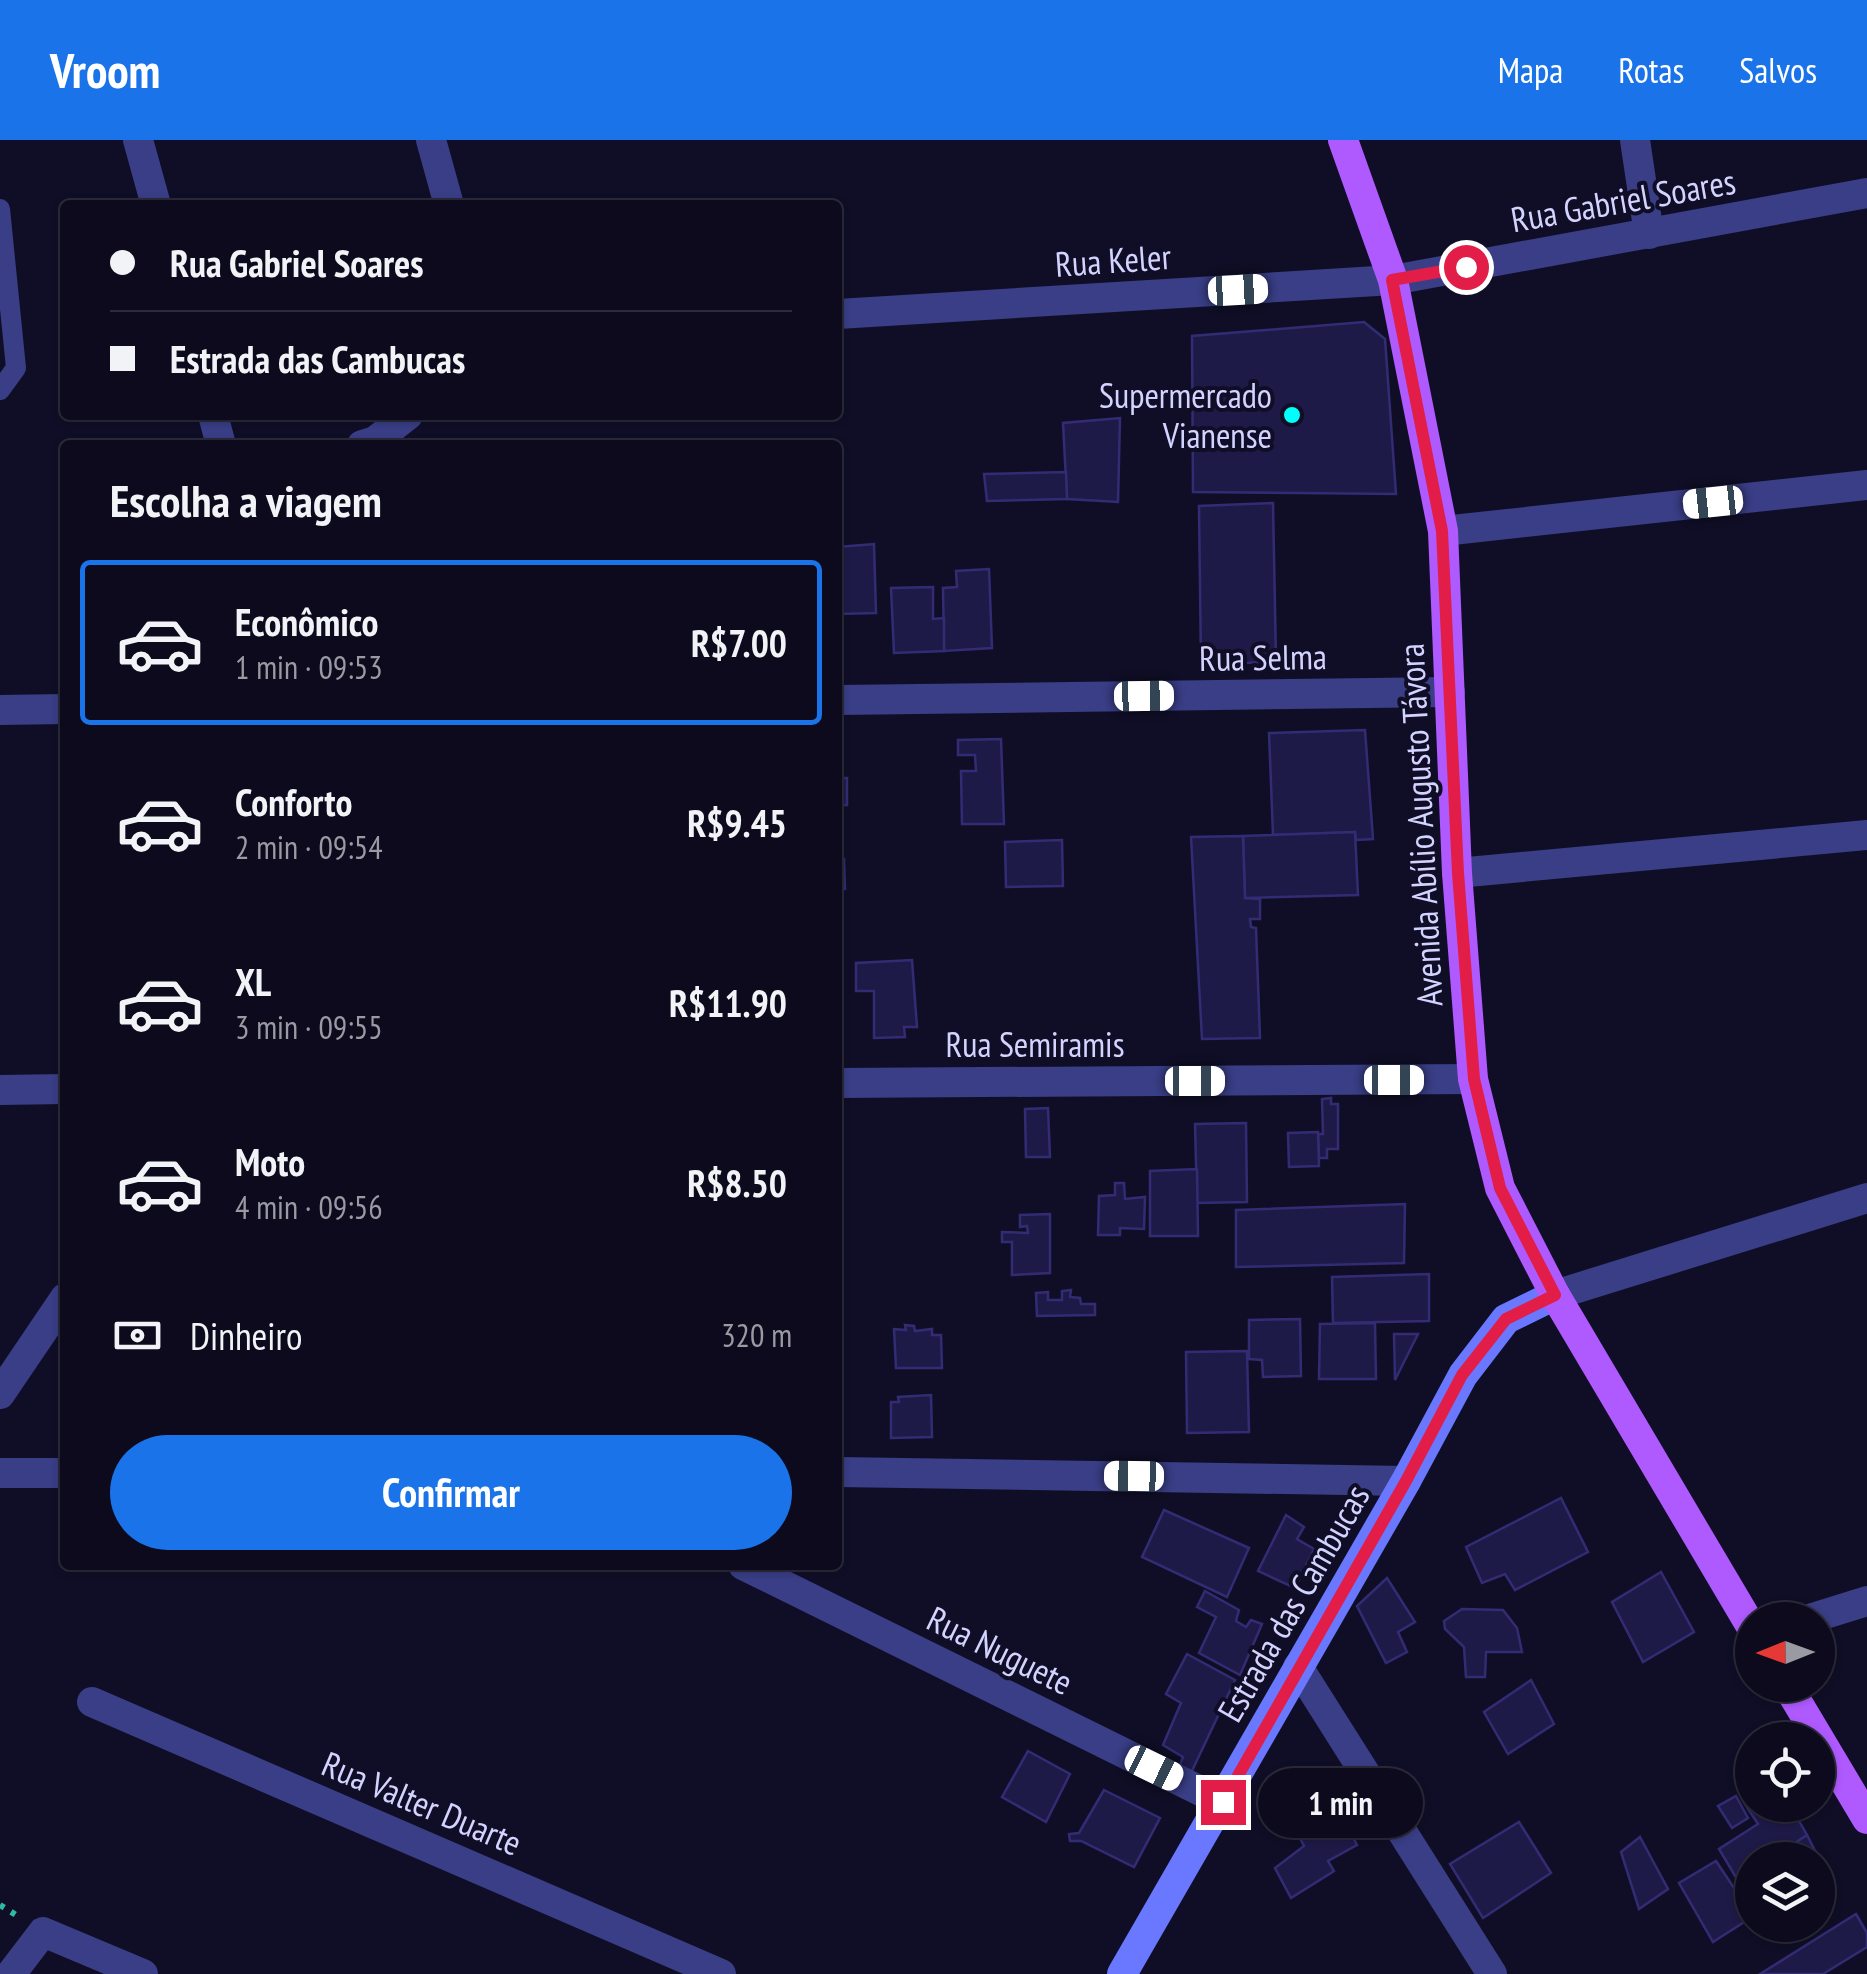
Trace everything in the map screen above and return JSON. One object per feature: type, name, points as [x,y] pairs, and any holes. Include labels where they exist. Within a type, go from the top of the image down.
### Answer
[{"type":"main road","name":"Avenida Abílio Augusto Távora","points":[[1343,140],[1392,280],[1442,531],[1458,873],[1474,1079],[1500,1188],[1555,1295],[1737,1602]]},
{"type":"main road","points":[[1797,1702],[1867,1818]]},
{"type":"street","points":[[138,140],[155,200]]},
{"type":"street","points":[[431,140],[448,200]]},
{"type":"street","points":[[1634,140],[1649,234]]},
{"type":"street","name":"Rua Gabriel Soares","points":[[1392,280],[1867,193]]},
{"type":"street","name":"Rua Keler","points":[[842,314],[1392,280]]},
{"type":"street","points":[[374,440],[401,420]]},
{"type":"street","points":[[1442,531],[1867,485]]},
{"type":"street","name":"Rua Selma","points":[[842,700],[1450,692]]},
{"type":"street","points":[[0,710],[60,709]]},
{"type":"street","points":[[1458,873],[1867,836]]},
{"type":"street","name":"Rua Semiramis","points":[[842,1083],[1474,1079]]},
{"type":"street","points":[[0,1090],[60,1089]]},
{"type":"street","points":[[1555,1295],[1867,1198]]},
{"type":"street","name":"Estrada das Cambucas","points":[[1122,1974],[1406,1481],[1462,1375],[1506,1319],[1555,1295]]},
{"type":"street","points":[[0,1394],[60,1305]]},
{"type":"street","points":[[842,1472],[1406,1481]]},
{"type":"street","points":[[0,1473],[60,1474]]},
{"type":"street","name":"Rua Nuguete","points":[[753,1570],[1223,1802]]},
{"type":"street","points":[[1835,1611],[1867,1602]]},
{"type":"street","points":[[1298,1667],[1492,1974]]},
{"type":"street","name":"Rua Valter Duarte","points":[[92,1702],[721,1974]]},
{"type":"street","points":[[11,1974],[42,1932],[143,1974]]},
{"type":"lane","points":[[0,209],[16,368],[0,390]]},
{"type":"building","name":"Supermercado Vianense","points":[[1364,322],[1385,339],[1396,494],[1193,492],[1192,336]]},
{"type":"building","points":[[1120,418],[1118,502],[1067,499],[1063,423]]},
{"type":"building","points":[[1066,472],[1067,499],[987,501],[984,474]]},
{"type":"building","points":[[1273,503],[1276,661],[1201,666],[1199,506]]},
{"type":"building","points":[[874,544],[876,613],[842,614],[842,547]]},
{"type":"building","points":[[989,569],[992,648],[944,651],[943,588],[957,587],[956,571]]},
{"type":"building","points":[[933,587],[933,619],[944,618],[944,651],[894,653],[891,588]]},
{"type":"building","points":[[1365,730],[1373,839],[1356,840],[1355,832],[1273,835],[1269,733]]},
{"type":"building","points":[[1001,739],[1004,824],[962,824],[961,771],[976,771],[975,755],[958,755],[958,740]]},
{"type":"building","points":[[842,778],[847,778],[847,805],[842,805]]},
{"type":"building","points":[[1355,832],[1358,895],[1245,898],[1243,836]]},
{"type":"building","points":[[1243,836],[1245,898],[1260,899],[1260,919],[1250,919],[1251,927],[1256,928],[1260,1038],[1202,1039],[1191,837]]},
{"type":"building","points":[[1062,840],[1063,886],[1006,887],[1005,842]]},
{"type":"building","points":[[842,859],[844,859],[842,889]]},
{"type":"building","points":[[912,960],[917,1027],[904,1027],[905,1037],[874,1038],[874,991],[856,991],[856,963]]},
{"type":"building","points":[[1331,1098],[1331,1104],[1338,1104],[1338,1149],[1327,1149],[1327,1158],[1319,1158],[1322,1099]]},
{"type":"building","points":[[1048,1108],[1050,1157],[1026,1157],[1025,1109]]},
{"type":"building","points":[[1246,1123],[1247,1202],[1197,1203],[1195,1124]]},
{"type":"building","points":[[1318,1132],[1319,1166],[1289,1167],[1288,1133]]},
{"type":"building","points":[[1197,1169],[1198,1236],[1150,1236],[1150,1171]]},
{"type":"building","points":[[1115,1183],[1124,1183],[1125,1199],[1145,1197],[1144,1229],[1120,1228],[1120,1235],[1098,1235],[1099,1196],[1115,1195]]},
{"type":"building","points":[[1405,1204],[1404,1263],[1236,1267],[1236,1210]]},
{"type":"building","points":[[1050,1214],[1050,1273],[1012,1275],[1012,1242],[1002,1242],[1002,1232],[1028,1233],[1027,1226],[1020,1227],[1020,1215]]},
{"type":"building","points":[[1429,1274],[1429,1321],[1333,1323],[1332,1277]]},
{"type":"building","points":[[1071,1290],[1070,1297],[1080,1298],[1081,1304],[1095,1304],[1095,1315],[1037,1316],[1036,1293],[1048,1292],[1048,1300],[1062,1300],[1062,1291]]},
{"type":"building","points":[[1300,1319],[1301,1376],[1263,1377],[1262,1360],[1249,1359],[1249,1320]]},
{"type":"building","points":[[1375,1323],[1376,1379],[1319,1379],[1320,1324]]},
{"type":"building","points":[[905,1325],[914,1326],[915,1331],[932,1329],[932,1335],[941,1335],[942,1368],[896,1368],[894,1329],[906,1330]]},
{"type":"building","points":[[1394,1334],[1418,1334],[1395,1380]]},
{"type":"building","points":[[1247,1351],[1249,1432],[1187,1433],[1186,1352]]},
{"type":"building","points":[[931,1395],[932,1437],[891,1438],[891,1402],[899,1402],[898,1397]]},
{"type":"building","points":[[1561,1498],[1588,1552],[1515,1590],[1505,1574],[1482,1583],[1466,1547]]},
{"type":"building","points":[[1164,1510],[1249,1548],[1227,1597],[1142,1557]]},
{"type":"building","points":[[1286,1515],[1304,1527],[1297,1539],[1314,1549],[1295,1588],[1258,1571]]},
{"type":"building","points":[[1661,1572],[1694,1632],[1643,1662],[1612,1602]]},
{"type":"building","points":[[1387,1578],[1415,1622],[1398,1632],[1407,1652],[1386,1663],[1357,1606]]},
{"type":"building","points":[[1205,1591],[1239,1610],[1236,1621],[1246,1627],[1251,1620],[1262,1624],[1240,1675],[1199,1653],[1216,1617],[1197,1607]]},
{"type":"building","points":[[1462,1609],[1503,1610],[1517,1628],[1522,1652],[1486,1652],[1485,1677],[1466,1677],[1464,1647],[1445,1629],[1444,1621]]},
{"type":"building","points":[[1187,1654],[1235,1680],[1191,1773],[1179,1768],[1183,1757],[1163,1745],[1181,1703],[1166,1694]]},
{"type":"building","points":[[1531,1680],[1554,1724],[1508,1754],[1484,1712]]},
{"type":"building","points":[[1028,1751],[1070,1774],[1046,1822],[1002,1797]]},
{"type":"building","points":[[1104,1790],[1160,1818],[1134,1867],[1081,1841],[1070,1841],[1069,1834],[1079,1833]]},
{"type":"building","points":[[1328,1790],[1357,1845],[1328,1861],[1334,1871],[1291,1898],[1275,1868],[1304,1846],[1287,1813]]},
{"type":"building","points":[[1735,1797],[1735,1822],[1742,1822],[1732,1828],[1718,1806]]},
{"type":"building","points":[[1519,1822],[1551,1873],[1483,1918],[1450,1864]]},
{"type":"building","points":[[1800,1822],[1807,1835],[1797,1842],[1735,1842],[1735,1876],[1719,1849],[1758,1824]]},
{"type":"building","points":[[1640,1837],[1668,1889],[1639,1909],[1621,1852]]},
{"type":"building","points":[[1716,1861],[1735,1887],[1735,1928],[1713,1942],[1679,1883]]},
{"type":"building","points":[[1856,1914],[1867,1933],[1867,1947],[1823,1974],[1760,1974],[1811,1942],[1835,1942],[1835,1927]]},
{"type":"place","name":"Supermercado Vianense","points":[[1292,415]]},
{"type":"route","points":[[1223,1802],[1462,1375],[1506,1319],[1555,1295],[1500,1188],[1474,1079],[1458,873],[1442,531],[1392,280],[1466,267]]}]
